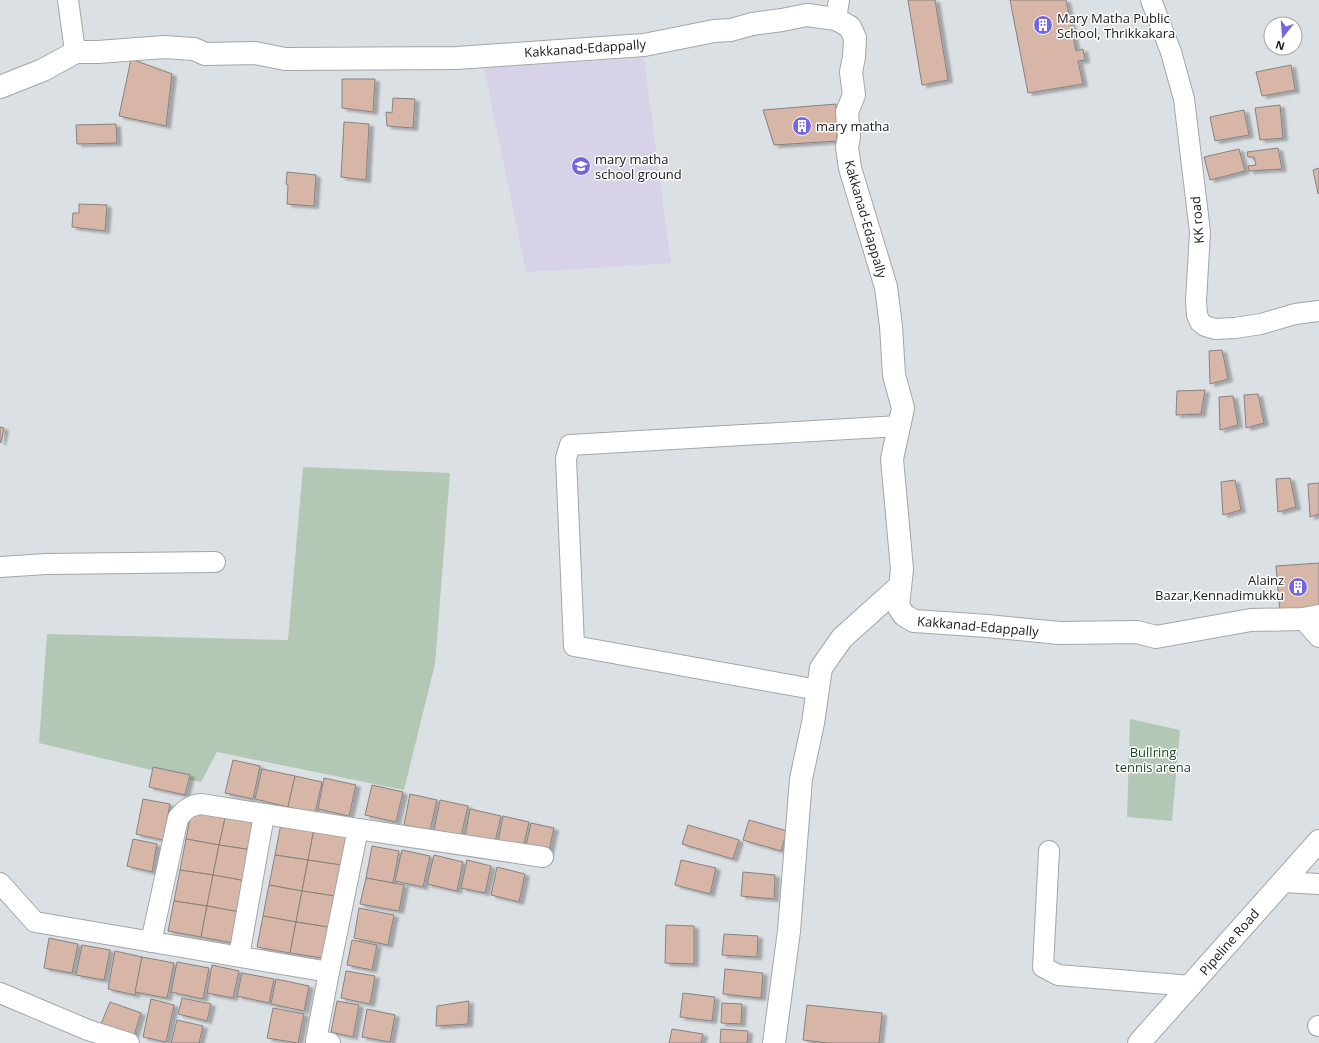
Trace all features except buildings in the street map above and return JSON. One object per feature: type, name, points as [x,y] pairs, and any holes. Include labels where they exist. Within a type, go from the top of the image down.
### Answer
[{"type":"street","points":[[68,0],[76,52]]},
{"type":"street","name":"KK road","points":[[1151,0],[1171,52],[1184,99],[1200,232],[1196,301],[1197,314],[1200,322],[1205,326],[1216,329],[1236,328],[1261,324],[1295,314],[1319,311]]},
{"type":"street","name":"Kakkanad-Edappally","points":[[0,87],[43,70],[76,52],[98,52],[164,47],[194,49],[206,54],[256,53],[285,59],[457,58],[644,45],[707,32],[731,30],[752,24],[837,10],[850,27],[855,38],[851,72],[854,95],[847,112],[849,137],[847,147],[850,168],[886,287],[894,375],[903,408],[892,459],[902,569],[898,606],[904,615],[914,621],[1059,633],[1136,632],[1156,638],[1251,620],[1311,618]]},
{"type":"street","points":[[818,690],[574,646],[566,458],[570,445],[899,426]]},
{"type":"street","points":[[0,567],[46,564],[215,562]]},
{"type":"street","points":[[774,1043],[789,931],[801,779],[813,723],[821,668],[842,638],[900,586]]},
{"type":"street","points":[[1311,618],[1319,637]]},
{"type":"street","points":[[151,942],[178,818],[184,811],[193,805],[201,804],[264,815],[543,856]]},
{"type":"street","points":[[239,956],[264,815]]},
{"type":"street","points":[[330,1043],[316,1041],[328,972],[358,829]]},
{"type":"street","name":"Pipeline Road","points":[[1139,1043],[1319,841]]},
{"type":"street","points":[[1049,851],[1044,967],[1058,975],[1191,986]]},
{"type":"street","points":[[1282,882],[1319,884]]},
{"type":"street","points":[[0,883],[35,922],[328,972]]},
{"type":"street","points":[[0,993],[87,1037],[129,1043]]},
{"type":"shaded area","name":"mary matha school ground","points":[[644,58],[671,263],[526,272],[484,68]]},
{"type":"green space","points":[[303,467],[450,473],[435,664],[404,790],[217,752],[201,782],[39,743],[47,634],[288,640]]},
{"type":"green space","name":"Bullring tennis arena","points":[[1130,719],[1180,730],[1172,821],[1127,817]]},
{"type":"place","name":"Mary Matha Public School, Thrikkakara","points":[[1043,25]]},
{"type":"place","name":"mary matha","points":[[802,126]]},
{"type":"place","name":"mary matha school ground","points":[[581,166]]},
{"type":"place","name":"Alainz Bazar,Kennadimukku","points":[[1298,587]]}]
